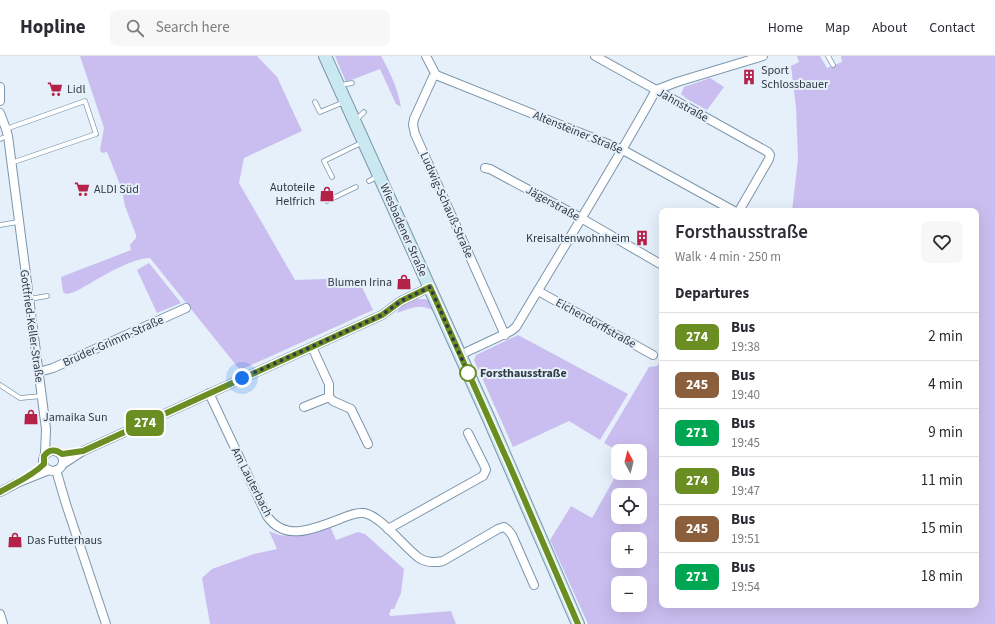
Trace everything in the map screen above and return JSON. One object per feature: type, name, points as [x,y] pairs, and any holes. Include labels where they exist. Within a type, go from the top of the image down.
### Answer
[{"type":"main road","name":"Wiesbadener Straße","points":[[325,56],[364,142],[374,178],[430,287],[578,624]]},
{"type":"street","points":[[426,56],[436,75]]},
{"type":"street","name":"Jahnstraße","points":[[595,56],[768,152],[770,155],[769,159],[741,208]]},
{"type":"street","points":[[460,355],[511,332],[516,327],[623,150],[656,90],[661,87],[763,56]]},
{"type":"street","name":"Altensteiner Straße","points":[[436,75],[623,150],[729,208]]},
{"type":"street","name":"Ludwig-Schauß-Straße","points":[[436,75],[433,77],[414,119],[413,125],[415,134],[505,335]]},
{"type":"street","points":[[0,87],[0,101]]},
{"type":"street","name":"Gottfried-Keller-Straße","points":[[0,113],[11,163],[39,372],[46,429],[45,454]]},
{"type":"street","name":"Jägerstraße","points":[[485,168],[514,181],[659,263]]},
{"type":"street","points":[[0,492],[24,479],[50,468],[61,468],[63,464],[83,451],[382,315],[401,301],[430,287]]},
{"type":"street","name":"Eichendorffstraße","points":[[538,290],[653,355]]},
{"type":"street","name":"Brüder-Grimm-Straße","points":[[39,372],[53,368],[186,308]]},
{"type":"street","points":[[312,347],[328,384],[329,397],[333,402],[351,409],[368,444]]},
{"type":"street","name":"Am Lauterbach","points":[[209,393],[260,502],[267,516],[273,523],[288,531],[304,531],[352,514],[363,513],[372,517],[388,529],[419,558],[432,563],[443,561],[498,529],[506,528],[512,536],[534,585]]},
{"type":"street","points":[[304,407],[329,397]]},
{"type":"street","name":"Gottfried-Keller-Straße","points":[[46,429],[59,452]]},
{"type":"street","points":[[388,529],[483,476],[486,470],[485,467],[468,433]]},
{"type":"street","points":[[83,451],[50,451],[45,454],[43,460],[50,468],[66,504],[106,624]]},
{"type":"street","points":[[59,452],[64,459],[63,464]]},
{"type":"street","points":[[0,614],[3,624]]},
{"type":"lane","points":[[828,56],[833,65]]},
{"type":"lane","points":[[338,85],[352,83]]},
{"type":"lane","points":[[5,135],[25,122],[85,101],[96,134],[11,163]]},
{"type":"lane","points":[[315,102],[320,112],[345,101]]},
{"type":"lane","points":[[354,121],[364,112]]},
{"type":"lane","points":[[332,177],[324,161],[364,142]]},
{"type":"lane","points":[[327,201],[356,187]]},
{"type":"lane","points":[[0,225],[18,222]]},
{"type":"lane","points":[[29,299],[47,296]]},
{"type":"lane","points":[[0,385],[20,398],[42,396]]},
{"type":"shaded area","points":[[80,56],[257,56],[277,77],[302,131],[244,158],[239,183],[295,280],[352,278],[360,283],[373,310],[240,370],[150,258],[127,264],[72,293],[66,294],[63,292],[61,277],[131,250],[130,245],[136,238],[125,206],[121,187],[107,152],[102,153],[100,150],[104,128]]},
{"type":"shaded area","points":[[335,56],[381,56],[388,68],[398,94],[401,107],[396,104],[380,69],[346,82]]},
{"type":"shaded area","points":[[797,56],[820,56],[827,68],[842,62],[841,56],[995,56],[995,624],[588,624],[550,540],[571,506],[592,518],[613,480],[647,480],[647,444],[611,444],[611,447],[604,443],[649,367],[657,366],[659,363],[659,608],[979,608],[979,208],[792,208],[798,159],[796,107],[791,66],[799,62]]},
{"type":"shaded area","points":[[710,78],[724,87],[707,110],[681,94],[684,87]]},
{"type":"shaded area","points":[[149,263],[181,303],[157,313],[137,270]]},
{"type":"shaded area","points":[[417,299],[425,299],[430,301],[434,311],[424,307],[416,307],[397,313],[403,305]]},
{"type":"shaded area","points":[[518,335],[628,394],[600,440],[569,421],[513,447],[474,360],[476,355]]},
{"type":"shaded area","points":[[330,526],[336,540],[358,532],[365,534],[404,569],[401,593],[394,609],[391,609],[389,615],[451,611],[456,624],[210,624],[202,578],[212,569],[254,554],[277,549],[269,531],[285,536],[292,536],[307,534]]},
{"type":"bus line","name":"274","points":[[0,492],[37,471],[44,464],[43,460],[47,452],[56,450],[62,454],[83,451],[382,315],[401,301],[430,287],[578,624]]},
{"type":"place","name":"Sport Schlossbauer","points":[[749,77]]},
{"type":"place","name":"Lidl","points":[[55,89]]},
{"type":"place","name":"ALDI Süd","points":[[82,189]]},
{"type":"place","name":"Autoteile Helfrich","points":[[327,194]]},
{"type":"place","name":"Kreisaltenwohnheim","points":[[642,238]]},
{"type":"place","name":"Blumen Irina","points":[[404,282]]},
{"type":"place","name":"Forsthausstraße","points":[[468,373]]},
{"type":"place","name":"Jamaika Sun","points":[[31,417]]},
{"type":"place","name":"Das Futterhaus","points":[[15,540]]},
{"type":"route","points":[[242,378],[382,315],[401,301],[430,287],[468,373]]}]
